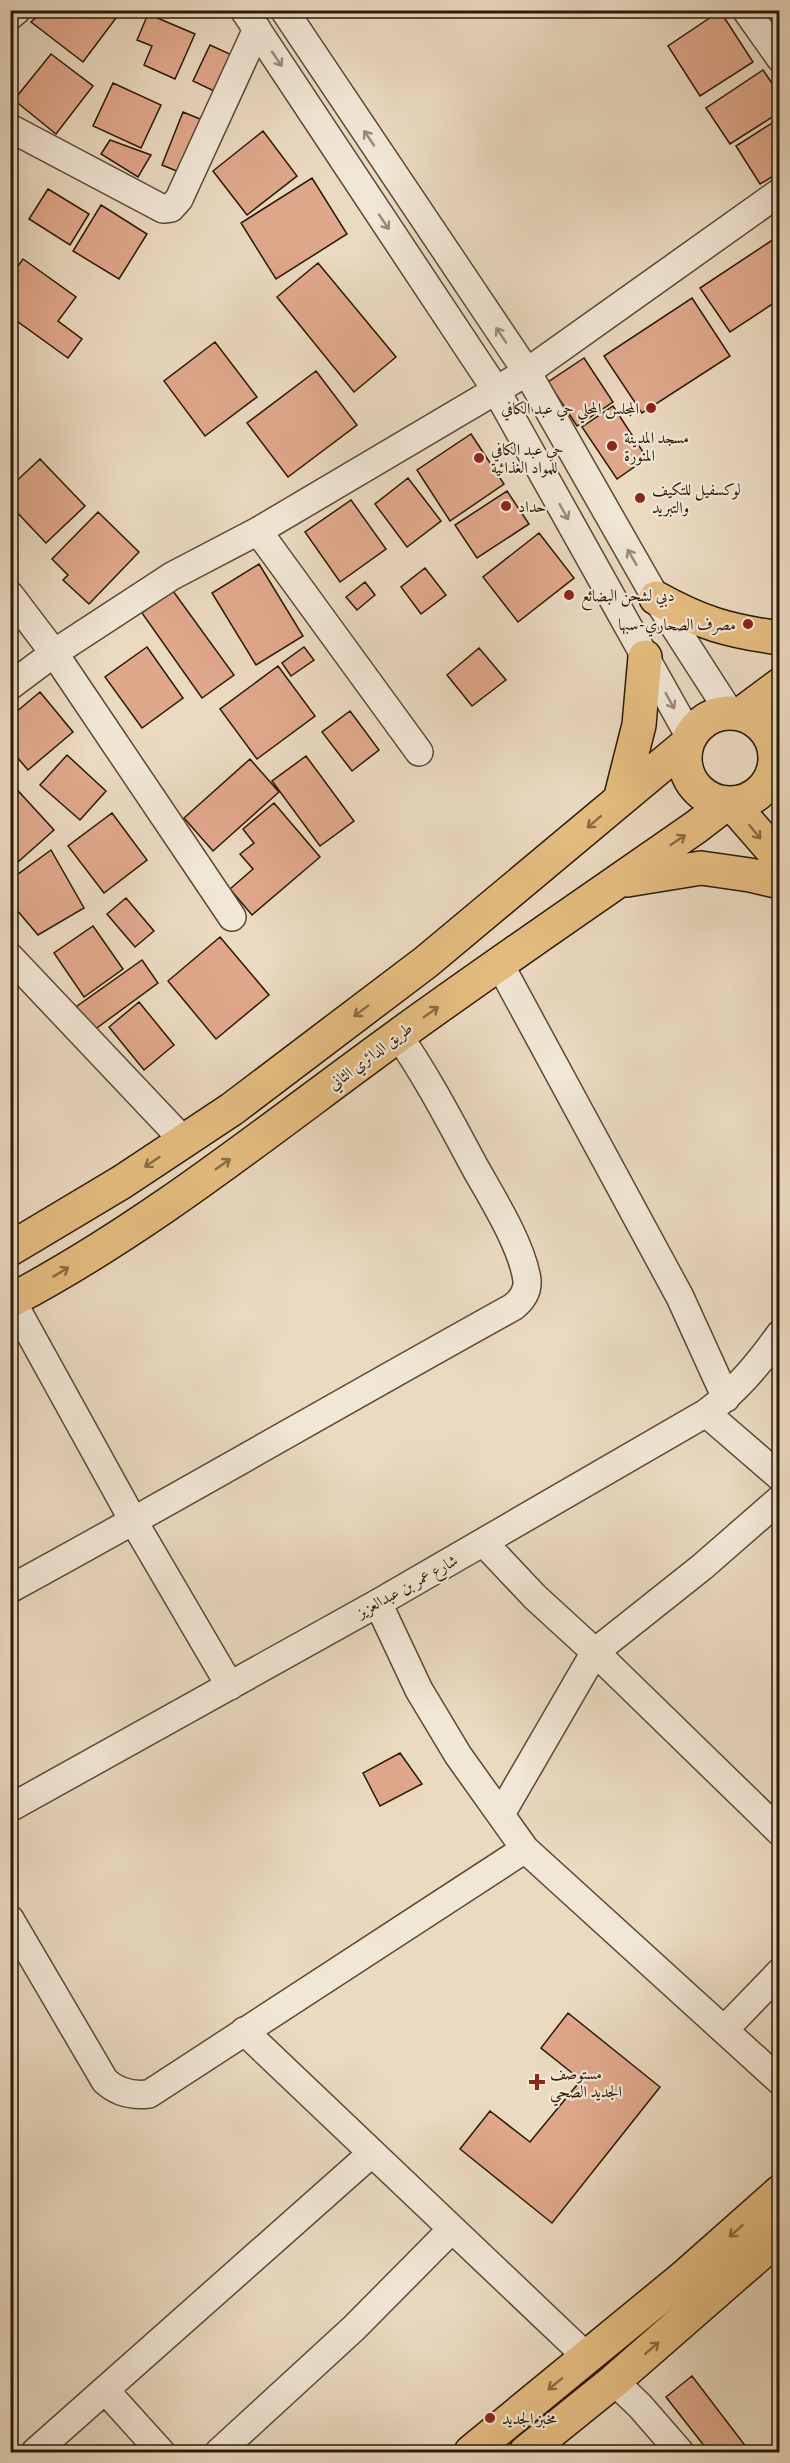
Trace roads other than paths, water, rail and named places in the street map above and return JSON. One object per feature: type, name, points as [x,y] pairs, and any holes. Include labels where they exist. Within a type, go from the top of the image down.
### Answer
[{"type":"main road","points":[[656,598],[692,618],[717,627],[780,638]]},
{"type":"main road","points":[[620,800],[639,725],[645,657]]},
{"type":"main road","points":[[10,1249],[122,1182],[232,1109],[407,977],[620,800],[689,740],[706,720],[735,714],[780,685]]},
{"type":"main road","points":[[689,740],[685,759],[688,774],[695,787],[707,797],[729,804],[746,801],[757,795],[767,785],[777,769],[775,753],[769,735],[756,721],[735,714]]},
{"type":"main road","points":[[729,804],[780,859]]},
{"type":"main road","name":"طريق الدائري الثاني","points":[[11,1301],[94,1252],[144,1219],[255,1142],[499,963],[729,804]]},
{"type":"main road","points":[[616,882],[701,868],[780,882]]},
{"type":"main road","points":[[122,1182],[144,1219]]},
{"type":"main road","points":[[471,2452],[588,2358],[780,2192]]},
{"type":"main road","points":[[526,2452],[614,2381],[780,2236]]},
{"type":"street","points":[[10,16],[17,10]]},
{"type":"street","points":[[284,10],[527,372],[656,598],[735,714]]},
{"type":"street","points":[[746,10],[780,58]]},
{"type":"street","points":[[10,128],[162,208],[171,208],[179,199],[251,20]]},
{"type":"street","points":[[251,20],[496,390],[689,740]]},
{"type":"street","points":[[10,686],[54,653],[172,576],[258,531],[527,372],[780,192]]},
{"type":"street","points":[[258,531],[419,752]]},
{"type":"street","points":[[10,595],[54,653],[232,917]]},
{"type":"street","points":[[499,963],[680,1297],[716,1406],[780,1477]]},
{"type":"street","points":[[13,966],[183,1140]]},
{"type":"street","points":[[10,1589],[134,1522],[302,1425],[513,1308],[525,1293],[527,1280],[512,1233],[420,1066],[399,1035]]},
{"type":"street","points":[[11,1301],[134,1522],[230,1686]]},
{"type":"street","name":"شارع عمر بن عبدالعزيز","points":[[10,1808],[484,1543],[716,1406],[762,1359],[780,1334]]},
{"type":"street","points":[[501,1814],[595,1652],[702,1567],[780,1499]]},
{"type":"street","points":[[484,1543],[535,1597],[595,1652],[780,1832]]},
{"type":"street","points":[[378,1603],[418,1690],[458,1755],[525,1849],[780,2081]]},
{"type":"street","points":[[10,1919],[105,2080],[113,2088],[136,2095],[149,2094],[525,1849]]},
{"type":"street","points":[[724,2030],[780,1972]]},
{"type":"street","points":[[243,2031],[588,2358]]},
{"type":"street","points":[[35,2452],[372,2153]]},
{"type":"street","points":[[219,2452],[354,2328],[452,2229]]},
{"type":"street","points":[[614,2381],[680,2452]]},
{"type":"street","points":[[105,2390],[161,2452]]},
{"type":"place","name":"المجلس المحلي حي عبد الكافي","points":[[651,408]]},
{"type":"place","name":"مسجد المدينة المنورة","points":[[612,446]]},
{"type":"place","name":"حي عبد الكافي للمواد الغذائية","points":[[479,458]]},
{"type":"place","name":"لوكسفيل للتكيف والتبريد","points":[[640,498]]},
{"type":"place","name":"حداد","points":[[506,506]]},
{"type":"place","name":"دبي لشحن البضائع","points":[[569,595]]},
{"type":"place","name":"مصرف الصحاري-سبها","points":[[748,624]]},
{"type":"place","name":"مستوصف الجديد الصحي","points":[[537,2082]]},
{"type":"place","name":"مخبز الجديد","points":[[490,2418]]}]
